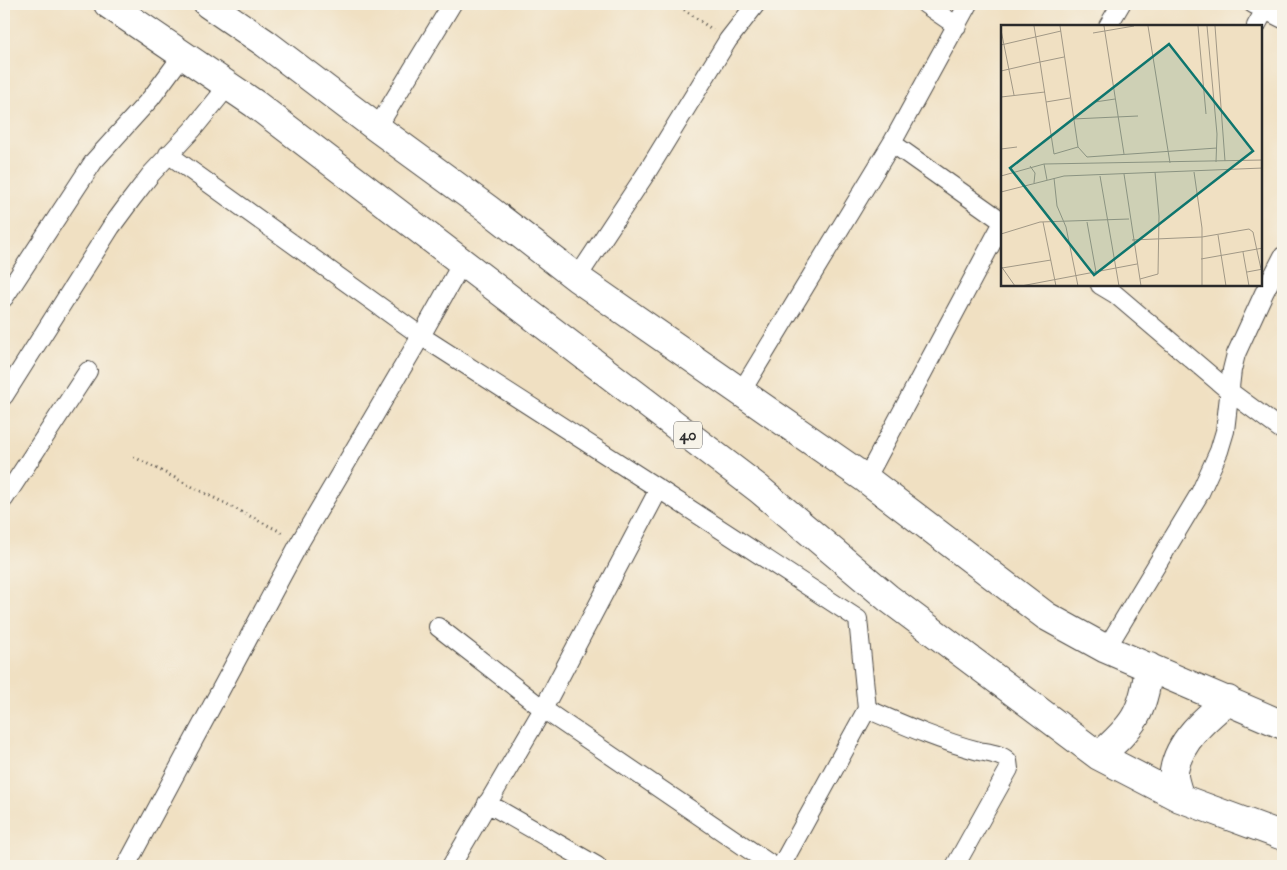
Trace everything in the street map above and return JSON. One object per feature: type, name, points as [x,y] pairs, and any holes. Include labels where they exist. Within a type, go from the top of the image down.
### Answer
[{"type":"highway","name":"40","points":[[108,4],[255,104],[760,489],[888,598],[1099,756],[1180,798],[1283,836]]},
{"type":"highway","points":[[208,4],[265,43],[488,209],[577,278],[866,479],[1046,616],[1106,649],[1283,725]]},
{"type":"highway","points":[[1099,756],[1123,735],[1136,717],[1143,701],[1149,667]]},
{"type":"highway","points":[[1180,798],[1173,773],[1182,748],[1204,720],[1228,700]]},
{"type":"street","points":[[377,128],[452,4]]},
{"type":"street","points":[[577,278],[647,172],[728,40],[756,4]]},
{"type":"street","points":[[924,4],[957,26]]},
{"type":"street","points":[[741,392],[892,143],[968,4]]},
{"type":"street","points":[[1109,25],[1121,4]]},
{"type":"street","points":[[1256,25],[1259,7],[1283,19]]},
{"type":"street","points":[[4,298],[94,162],[151,98],[182,56]]},
{"type":"street","points":[[4,396],[131,200],[168,154],[193,128],[228,86]]},
{"type":"street","points":[[892,143],[1001,222]]},
{"type":"street","points":[[168,154],[421,336],[659,488],[858,619],[867,709],[782,866]]},
{"type":"street","points":[[866,479],[1001,225]]},
{"type":"street","points":[[1106,649],[1200,493],[1221,444],[1236,354],[1283,256]]},
{"type":"street","points":[[126,866],[300,542],[462,263]]},
{"type":"street","points":[[1112,288],[1229,391],[1283,431]]},
{"type":"street","points":[[4,499],[88,371]]},
{"type":"street","points":[[451,866],[543,709],[659,488]]},
{"type":"street","points":[[438,627],[543,709],[773,866]]},
{"type":"street","points":[[867,709],[951,744],[1000,756],[1008,761],[1010,765],[1006,775],[956,866]]},
{"type":"street","points":[[487,803],[597,866]]},
{"type":"path","points":[[676,4],[728,40]]},
{"type":"path","points":[[134,457],[300,542]]}]
